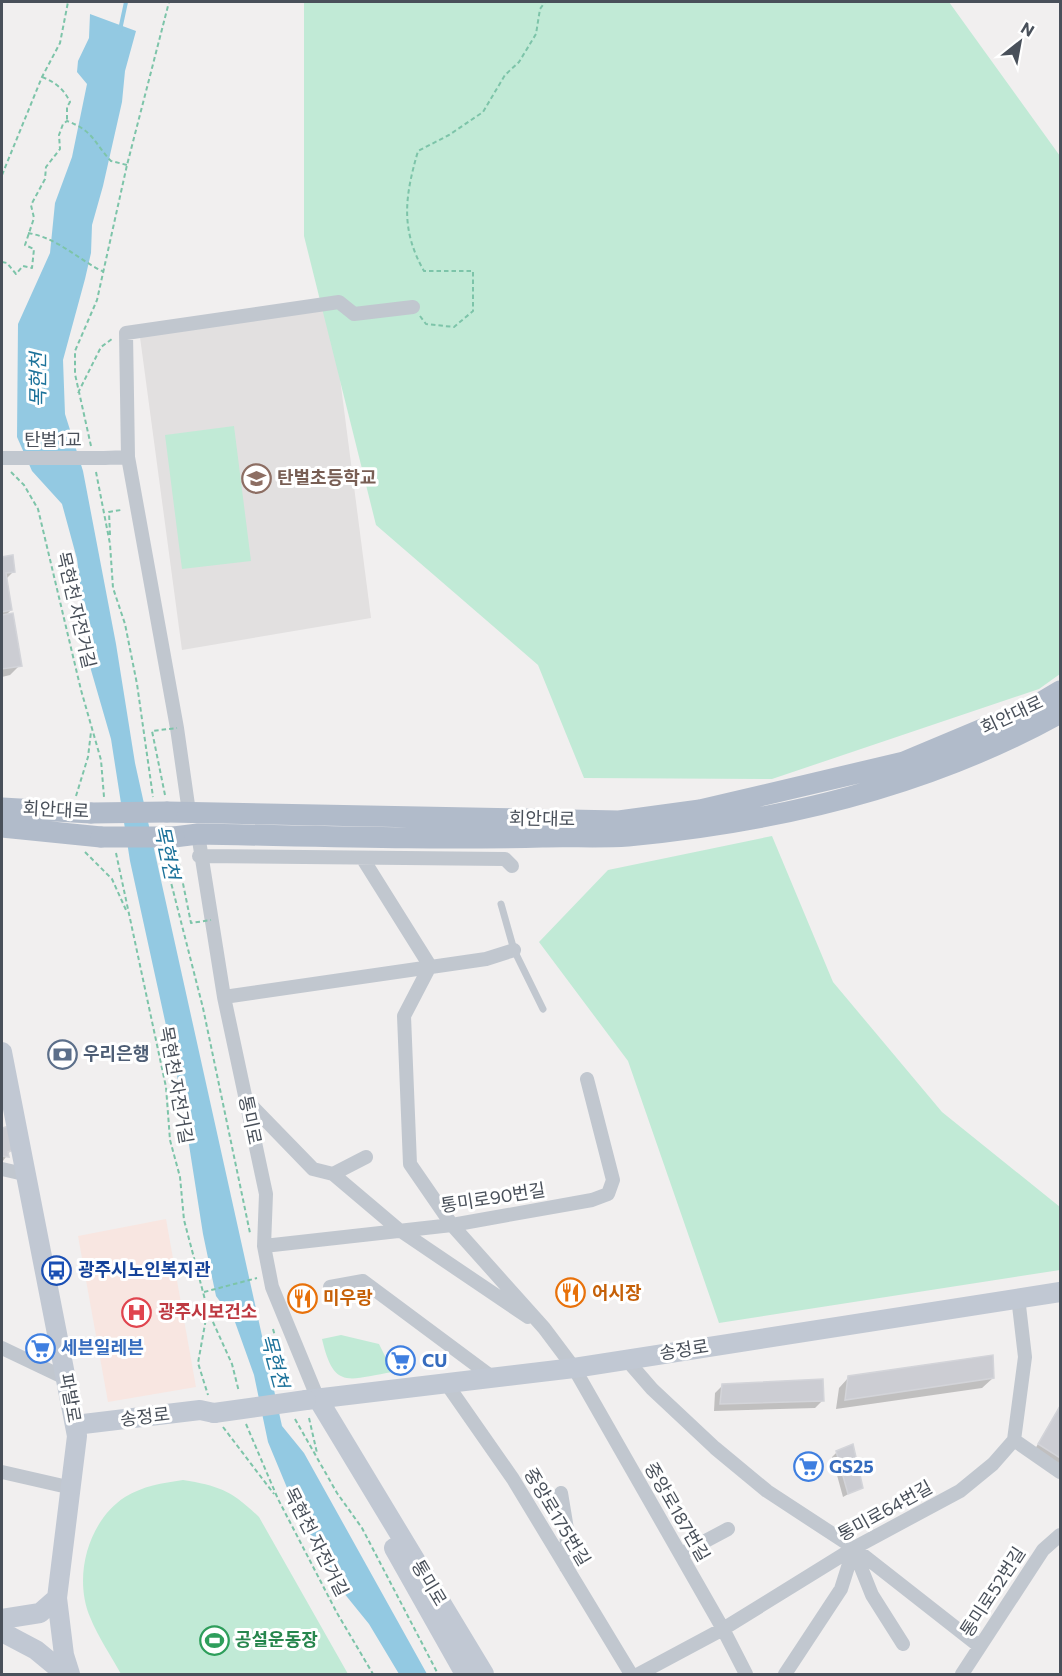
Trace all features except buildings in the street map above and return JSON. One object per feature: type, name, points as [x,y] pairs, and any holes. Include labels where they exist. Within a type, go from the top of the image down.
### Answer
[{"type":"main road","name":"회안대로","points":[[2,808],[619,821],[688,812],[904,762],[1028,710],[1060,691]]},
{"type":"main road","name":"회안대로","points":[[2,827],[108,843],[174,845],[198,834],[462,839],[626,836],[691,828],[839,800],[964,760],[1060,713]]},
{"type":"main road","name":"파발로","points":[[2,1052],[5,1084],[28,1175],[76,1431],[72,1488],[62,1548],[57,1598],[64,1655],[70,1674]]},
{"type":"main road","name":"송정로","points":[[76,1431],[206,1418],[211,1412],[574,1368],[1060,1292]]},
{"type":"main road","name":"통미로","points":[[312,1400],[465,1674]]},
{"type":"main road","name":"통미로","points":[[312,1400],[484,1674]]},
{"type":"main road","points":[[2,1619],[40,1613],[57,1598]]},
{"type":"main road","points":[[2,1632],[36,1650],[64,1674]]},
{"type":"street","points":[[189,812],[177,728],[128,457],[126,333],[339,302],[354,314],[413,307]]},
{"type":"street","name":"탄벌1교","points":[[4,461],[128,457]]},
{"type":"street","name":"통미로","points":[[198,834],[199,856],[224,997],[266,1194],[264,1246],[272,1287],[312,1400]]},
{"type":"street","points":[[199,856],[363,859],[482,857],[506,859],[512,866]]},
{"type":"street","points":[[363,859],[430,966]]},
{"type":"street","points":[[224,997],[486,959],[514,950]]},
{"type":"street","points":[[430,966],[404,1016],[410,1164],[452,1225],[544,1328]]},
{"type":"street","name":"통미로90번길","points":[[264,1246],[398,1229],[452,1225],[592,1200],[608,1194],[613,1180],[587,1079]]},
{"type":"street","points":[[246,1100],[313,1169],[333,1174],[398,1229],[544,1328]]},
{"type":"street","points":[[333,1174],[366,1157]]},
{"type":"street","points":[[2,1169],[28,1175]]},
{"type":"street","points":[[330,1287],[363,1281],[492,1377]]},
{"type":"street","points":[[1018,1297],[1025,1357],[1014,1440],[1060,1472]]},
{"type":"street","name":"중앙로187번길","points":[[544,1328],[574,1368],[681,1554],[746,1674]]},
{"type":"street","points":[[2,1348],[67,1379]]},
{"type":"street","points":[[626,1359],[652,1389],[715,1448],[767,1491],[854,1548],[979,1646]]},
{"type":"street","name":"중앙로175번길","points":[[446,1383],[513,1479],[631,1674]]},
{"type":"street","name":"통미로64번길","points":[[639,1674],[723,1629],[854,1548],[960,1491],[993,1464],[1014,1440]]},
{"type":"street","points":[[2,1472],[72,1488]]},
{"type":"street","points":[[561,1493],[567,1529],[566,1567]]},
{"type":"street","points":[[681,1554],[728,1529]]},
{"type":"street","name":"통미로52번길","points":[[962,1674],[1043,1550],[1060,1535]]},
{"type":"street","points":[[854,1548],[872,1595],[903,1644]]},
{"type":"street","points":[[784,1674],[842,1589],[854,1548]]},
{"type":"lane","points":[[501,904],[514,950],[543,1009]]},
{"type":"path","points":[[2,174],[42,77],[60,43],[68,2]]},
{"type":"path","points":[[413,307],[426,324],[454,327],[473,311],[473,271],[424,272],[407,231],[407,189],[418,151],[449,135],[483,112],[505,75],[519,62],[536,34],[540,9],[545,2]]},
{"type":"path","points":[[2,262],[7,263],[16,274],[23,266],[32,268],[34,249],[25,245],[34,218],[31,205],[45,180],[46,167],[60,149],[60,129],[67,121],[67,107],[70,102],[67,95],[54,82],[42,77]]},
{"type":"path","points":[[67,121],[96,138],[111,161],[127,165]]},
{"type":"path","points":[[28,233],[52,239],[64,249],[104,272]]},
{"type":"path","points":[[78,393],[100,347],[113,338]]},
{"type":"path","name":"목현천 자전거길","points":[[4,461],[38,509],[101,760],[99,810]]},
{"type":"path","points":[[110,544],[109,512],[121,510]]},
{"type":"path","points":[[75,798],[88,757],[92,729]]},
{"type":"path","name":"목현천 자전거길","points":[[108,843],[128,913],[166,1087],[170,1140],[180,1177],[184,1220],[208,1311],[232,1364],[239,1394]]},
{"type":"path","points":[[170,874],[179,872],[174,845]]},
{"type":"path","points":[[83,851],[112,879],[128,913]]},
{"type":"path","points":[[204,1292],[259,1277]]},
{"type":"path","points":[[208,1311],[198,1363],[211,1412],[278,1499]]},
{"type":"path","points":[[312,1400],[318,1456]]},
{"type":"path","name":"목현천 자전거길","points":[[244,1415],[249,1436],[278,1499],[337,1613],[374,1674]]},
{"type":"shaded area","name":"탄벌초등학교","points":[[331,309],[371,618],[182,650],[140,337]]},
{"type":"shaded area","name":"광주시보건소","points":[[166,1219],[196,1387],[108,1402],[78,1236]]},
{"type":"green space","points":[[304,2],[949,2],[1060,156],[1060,674],[1039,689],[772,779],[584,778],[538,665],[376,525],[304,236]]},
{"type":"green space","points":[[234,426],[251,561],[182,569],[165,435]]},
{"type":"green space","points":[[772,836],[833,982],[942,1112],[1060,1207],[1060,1270],[719,1323],[628,1061],[539,942],[608,870]]},
{"type":"green space","points":[[341,1335],[379,1344],[393,1372],[354,1378],[345,1378],[338,1374],[332,1367],[322,1339]]},
{"type":"green space","points":[[183,1480],[224,1491],[259,1517],[348,1674],[121,1674],[97,1632],[85,1601],[83,1585],[87,1551],[102,1520],[112,1507],[125,1497],[146,1488]]},
{"type":"water","points":[[90,14],[136,31],[125,71],[122,102],[103,186],[92,225],[91,253],[63,360],[65,414],[83,471],[116,644],[135,763],[282,1426],[304,1453],[427,1674],[399,1674],[369,1624],[339,1587],[295,1507],[268,1442],[254,1375],[235,1322],[216,1296],[203,1234],[181,1094],[130,861],[111,739],[91,670],[77,559],[62,504],[32,471],[17,437],[18,324],[50,253],[55,203],[72,157],[87,84],[77,72],[78,61],[89,38]]},
{"type":"waterway","name":"목현천","points":[[120,30],[126,2]]},
{"type":"place","name":"탄벌초등학교","points":[[256,478]]},
{"type":"place","name":"우리은행","points":[[62,1054]]},
{"type":"place","name":"광주시노인복지관","points":[[57,1270]]},
{"type":"place","name":"어시장","points":[[571,1293]]},
{"type":"place","name":"미우랑","points":[[302,1298]]},
{"type":"place","name":"광주시보건소","points":[[137,1312]]},
{"type":"place","name":"세븐일레븐","points":[[40,1348]]},
{"type":"place","name":"CU","points":[[401,1361]]},
{"type":"place","name":"GS25","points":[[808,1467]]},
{"type":"place","name":"공설운동장","points":[[214,1640]]}]
